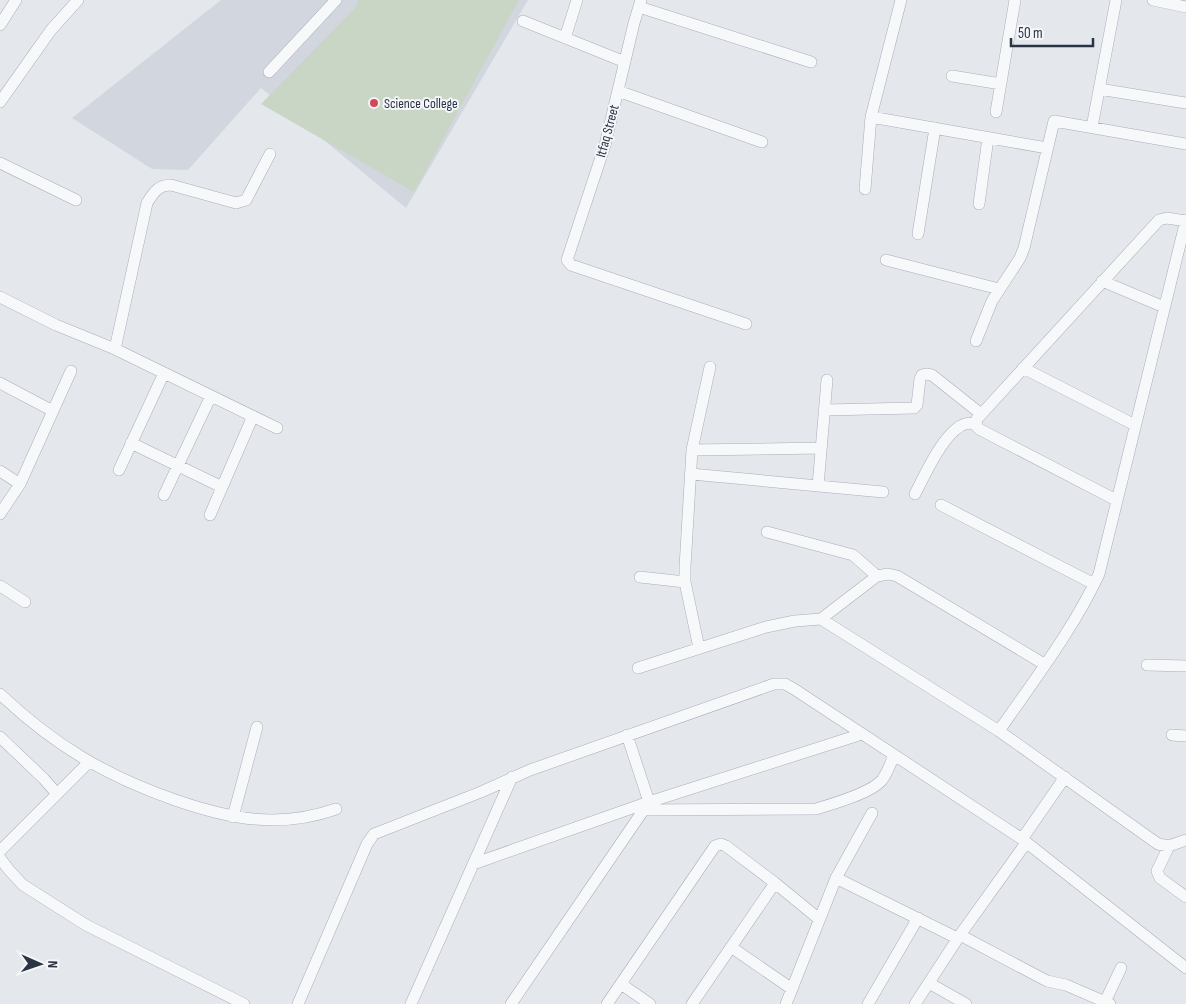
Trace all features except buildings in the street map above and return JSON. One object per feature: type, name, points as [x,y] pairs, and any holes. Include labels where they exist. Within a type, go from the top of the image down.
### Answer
[{"type":"street","points":[[0,26],[16,0]]},
{"type":"street","points":[[2,96],[51,30],[78,0]]},
{"type":"street","points":[[269,72],[336,0]]},
{"type":"street","points":[[565,38],[577,0]]},
{"type":"street","points":[[865,189],[871,117],[901,0]]},
{"type":"street","points":[[996,112],[1015,0]]},
{"type":"street","points":[[1092,127],[1116,0]]},
{"type":"street","points":[[1153,0],[1186,7]]},
{"type":"street","points":[[640,4],[811,62]]},
{"type":"street","name":"Itfaq Street","points":[[640,4],[605,144],[567,260],[571,265],[746,324]]},
{"type":"street","points":[[523,21],[625,62]]},
{"type":"street","points":[[952,76],[1001,84]]},
{"type":"street","points":[[1099,89],[1186,102]]},
{"type":"street","points":[[618,91],[762,142]]},
{"type":"street","points":[[871,117],[1047,148]]},
{"type":"street","points":[[976,341],[992,301],[1020,258],[1024,248],[1054,122],[1186,144]]},
{"type":"street","points":[[918,234],[935,128]]},
{"type":"street","points":[[979,204],[988,138]]},
{"type":"street","points":[[115,349],[147,202],[155,189],[163,185],[171,185],[236,203],[242,202],[246,200],[270,154]]},
{"type":"street","points":[[0,163],[76,200]]},
{"type":"street","points":[[999,730],[1088,596],[1099,574],[1134,425],[1186,220],[1167,218],[1159,220],[1023,368],[979,418],[976,426],[1116,500]]},
{"type":"street","points":[[886,260],[1000,289]]},
{"type":"street","points":[[1102,281],[1164,307]]},
{"type":"street","points":[[0,297],[56,325],[115,349],[277,428]]},
{"type":"street","points":[[699,648],[685,582],[692,450],[710,367]]},
{"type":"street","points":[[1023,368],[1134,425]]},
{"type":"street","points":[[0,514],[20,484],[71,371]]},
{"type":"street","points":[[119,470],[164,373]]},
{"type":"street","points":[[824,410],[914,408],[917,406],[920,379],[922,375],[926,374],[932,375],[979,418]]},
{"type":"street","points":[[818,486],[827,380]]},
{"type":"street","points":[[0,383],[53,411]]},
{"type":"street","points":[[164,494],[211,396]]},
{"type":"street","points":[[210,515],[252,416]]},
{"type":"street","points":[[915,494],[940,449],[953,432],[979,418]]},
{"type":"street","points":[[131,443],[222,487]]},
{"type":"street","points":[[692,450],[821,448]]},
{"type":"street","points":[[0,471],[20,484]]},
{"type":"street","points":[[690,474],[882,492]]},
{"type":"street","points":[[940,505],[1094,584]]},
{"type":"street","points":[[767,532],[853,555],[877,576]]},
{"type":"street","points":[[638,668],[766,626],[821,619],[877,576],[888,574],[897,576],[1044,664]]},
{"type":"street","points":[[640,577],[685,582]]},
{"type":"street","points":[[0,586],[25,602]]},
{"type":"street","points":[[821,619],[999,730],[1158,844],[1169,846],[1186,840]]},
{"type":"street","points":[[1147,665],[1186,666]]},
{"type":"street","points":[[298,1004],[367,844],[374,834],[481,792],[512,777],[774,684],[785,684],[1024,841],[1186,968]]},
{"type":"street","points":[[0,694],[42,731],[88,762],[146,790],[202,810],[233,817],[266,821],[316,816],[336,809]]},
{"type":"street","points":[[233,817],[257,727]]},
{"type":"street","points":[[474,864],[862,734]]},
{"type":"street","points":[[511,1004],[646,806],[627,735]]},
{"type":"street","points":[[1172,735],[1186,736]]},
{"type":"street","points":[[0,737],[57,794]]},
{"type":"street","points":[[646,806],[816,809],[839,802],[874,787],[882,780],[894,755]]},
{"type":"street","points":[[0,851],[88,762]]},
{"type":"street","points":[[411,1004],[512,777]]},
{"type":"street","points":[[915,1004],[1065,777]]},
{"type":"street","points":[[786,1004],[836,878],[872,813]]},
{"type":"street","points":[[607,1004],[715,846],[721,844],[726,846],[775,883],[819,920]]},
{"type":"street","points":[[1169,846],[1157,871],[1160,878],[1186,897]]},
{"type":"street","points":[[0,858],[24,885],[86,925],[244,1004]]},
{"type":"street","points":[[836,878],[1047,981],[1066,985],[1106,1003],[1121,968]]},
{"type":"street","points":[[692,1004],[775,883]]},
{"type":"street","points":[[868,1004],[918,918]]},
{"type":"street","points":[[731,947],[792,989]]},
{"type":"street","points":[[929,982],[966,1004]]},
{"type":"street","points":[[621,984],[650,1004]]},
{"type":"shaded area","name":"Science College","points":[[221,0],[528,0],[406,208],[261,88],[188,170],[152,169],[72,118]]},
{"type":"green space","points":[[359,0],[519,0],[414,192],[261,104],[354,9]]},
{"type":"place","name":"Science College","points":[[374,103]]}]
